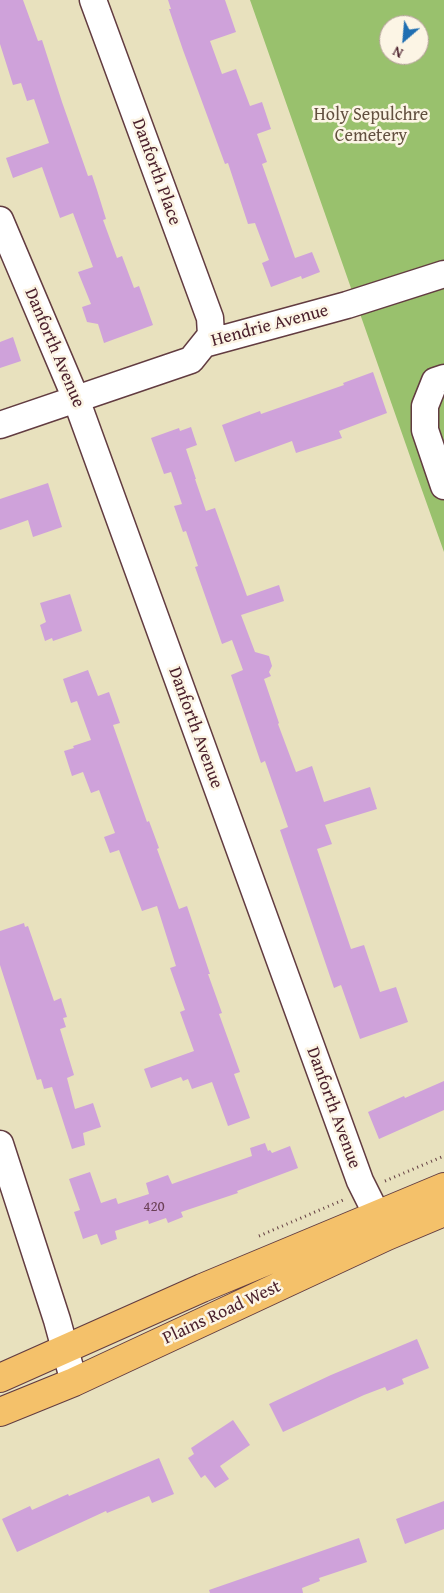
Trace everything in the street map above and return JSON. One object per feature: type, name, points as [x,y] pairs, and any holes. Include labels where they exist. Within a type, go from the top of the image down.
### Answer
[{"type":"main road","name":"Plains Road West","points":[[0,1412],[74,1382],[382,1226],[444,1187]]},
{"type":"main road","name":"Plains Road West","points":[[0,1378],[202,1288],[382,1226],[444,1212]]},
{"type":"street","name":"Danforth Place","points":[[93,0],[210,318],[211,335],[204,344]]},
{"type":"street","name":"Danforth Avenue","points":[[0,220],[76,398],[360,1181],[382,1226]]},
{"type":"street","name":"Hendrie Avenue","points":[[0,425],[191,360],[204,344],[347,305],[444,274]]},
{"type":"street","points":[[444,378],[435,382],[425,406],[425,430],[444,486]]},
{"type":"street","points":[[0,1144],[74,1382]]},
{"type":"green space","name":"Holy Sepulchre Cemetery","points":[[250,0],[444,0],[444,552]]},
{"type":"building","points":[[0,0],[23,0],[38,41],[42,40],[88,176],[92,175],[106,219],[103,220],[117,258],[122,256],[134,288],[139,286],[153,325],[104,343],[98,324],[87,322],[82,307],[91,304],[78,272],[93,267],[73,213],[60,218],[42,167],[13,178],[6,158],[49,143],[34,99],[27,101],[21,83],[13,85],[0,44]]},
{"type":"building","points":[[168,0],[225,0],[236,32],[210,41],[222,74],[236,69],[250,106],[262,102],[271,129],[257,134],[267,162],[262,164],[295,258],[312,252],[320,272],[302,279],[301,276],[271,287],[262,263],[269,260],[255,223],[248,224],[228,163],[225,164],[183,50],[169,9],[171,9]]},
{"type":"building","points":[[13,337],[21,361],[0,368],[0,342]]},
{"type":"building","points":[[373,372],[387,413],[339,431],[342,438],[296,453],[292,441],[235,462],[222,425],[260,411],[261,414],[344,385],[343,383]]},
{"type":"building","points":[[191,427],[197,445],[186,449],[195,479],[206,511],[215,508],[247,596],[279,585],[284,601],[241,615],[255,652],[269,656],[272,666],[269,672],[271,676],[264,679],[296,772],[312,766],[324,802],[370,787],[377,809],[325,825],[332,844],[317,849],[351,949],[364,945],[380,992],[396,987],[408,1022],[360,1039],[341,985],[334,988],[280,830],[288,827],[265,761],[261,763],[231,675],[243,670],[232,640],[222,644],[195,567],[198,566],[186,531],[183,532],[174,506],[182,504],[171,472],[164,474],[151,438],[179,428],[180,431]]},
{"type":"building","points":[[48,483],[62,527],[33,537],[28,520],[0,530],[0,499]]},
{"type":"building","points":[[70,594],[82,631],[53,641],[52,638],[45,641],[40,625],[46,622],[40,603]]},
{"type":"building","points":[[88,670],[98,696],[109,692],[120,723],[113,725],[147,822],[149,821],[159,848],[157,849],[179,909],[187,906],[222,1013],[219,1014],[240,1072],[234,1074],[250,1118],[228,1126],[212,1082],[192,1089],[188,1079],[183,1081],[181,1077],[151,1088],[144,1069],[194,1051],[180,1012],[185,1010],[170,968],[176,966],[157,906],[142,911],[119,850],[110,853],[104,837],[115,833],[99,790],[91,793],[83,772],[72,776],[64,751],[91,740],[77,701],[71,703],[63,679]]},
{"type":"building","points":[[24,923],[25,927],[28,926],[54,1001],[61,998],[67,1017],[63,1018],[66,1027],[60,1029],[74,1075],[67,1078],[75,1109],[93,1103],[101,1127],[83,1133],[85,1145],[72,1149],[52,1087],[44,1089],[41,1079],[37,1080],[0,965],[0,931]]},
{"type":"building","points":[[444,1081],[444,1110],[379,1139],[368,1112]]},
{"type":"building","points":[[265,1143],[268,1151],[270,1150],[272,1153],[290,1146],[298,1168],[237,1191],[238,1193],[181,1212],[183,1217],[168,1223],[166,1218],[149,1224],[148,1220],[115,1231],[117,1239],[101,1245],[97,1234],[83,1239],[74,1212],[80,1210],[69,1179],[90,1172],[101,1203],[116,1198],[118,1204],[149,1194],[146,1183],[168,1175],[172,1184],[252,1156],[250,1148]]},
{"type":"building","points":[[417,1339],[429,1368],[402,1379],[404,1384],[387,1391],[385,1387],[364,1395],[283,1432],[269,1404],[331,1375]]},
{"type":"building","points":[[233,1420],[250,1445],[220,1466],[229,1479],[215,1488],[205,1475],[201,1478],[188,1458],[194,1454],[191,1448]]},
{"type":"building","points":[[159,1458],[174,1494],[152,1503],[149,1496],[107,1513],[106,1511],[17,1552],[2,1519],[30,1506],[32,1510],[68,1494],[69,1496]]},
{"type":"building","points":[[444,1501],[444,1529],[405,1544],[396,1519]]},
{"type":"building","points":[[359,1538],[367,1562],[319,1578],[320,1581],[302,1588],[303,1593],[210,1593],[209,1590]]}]
